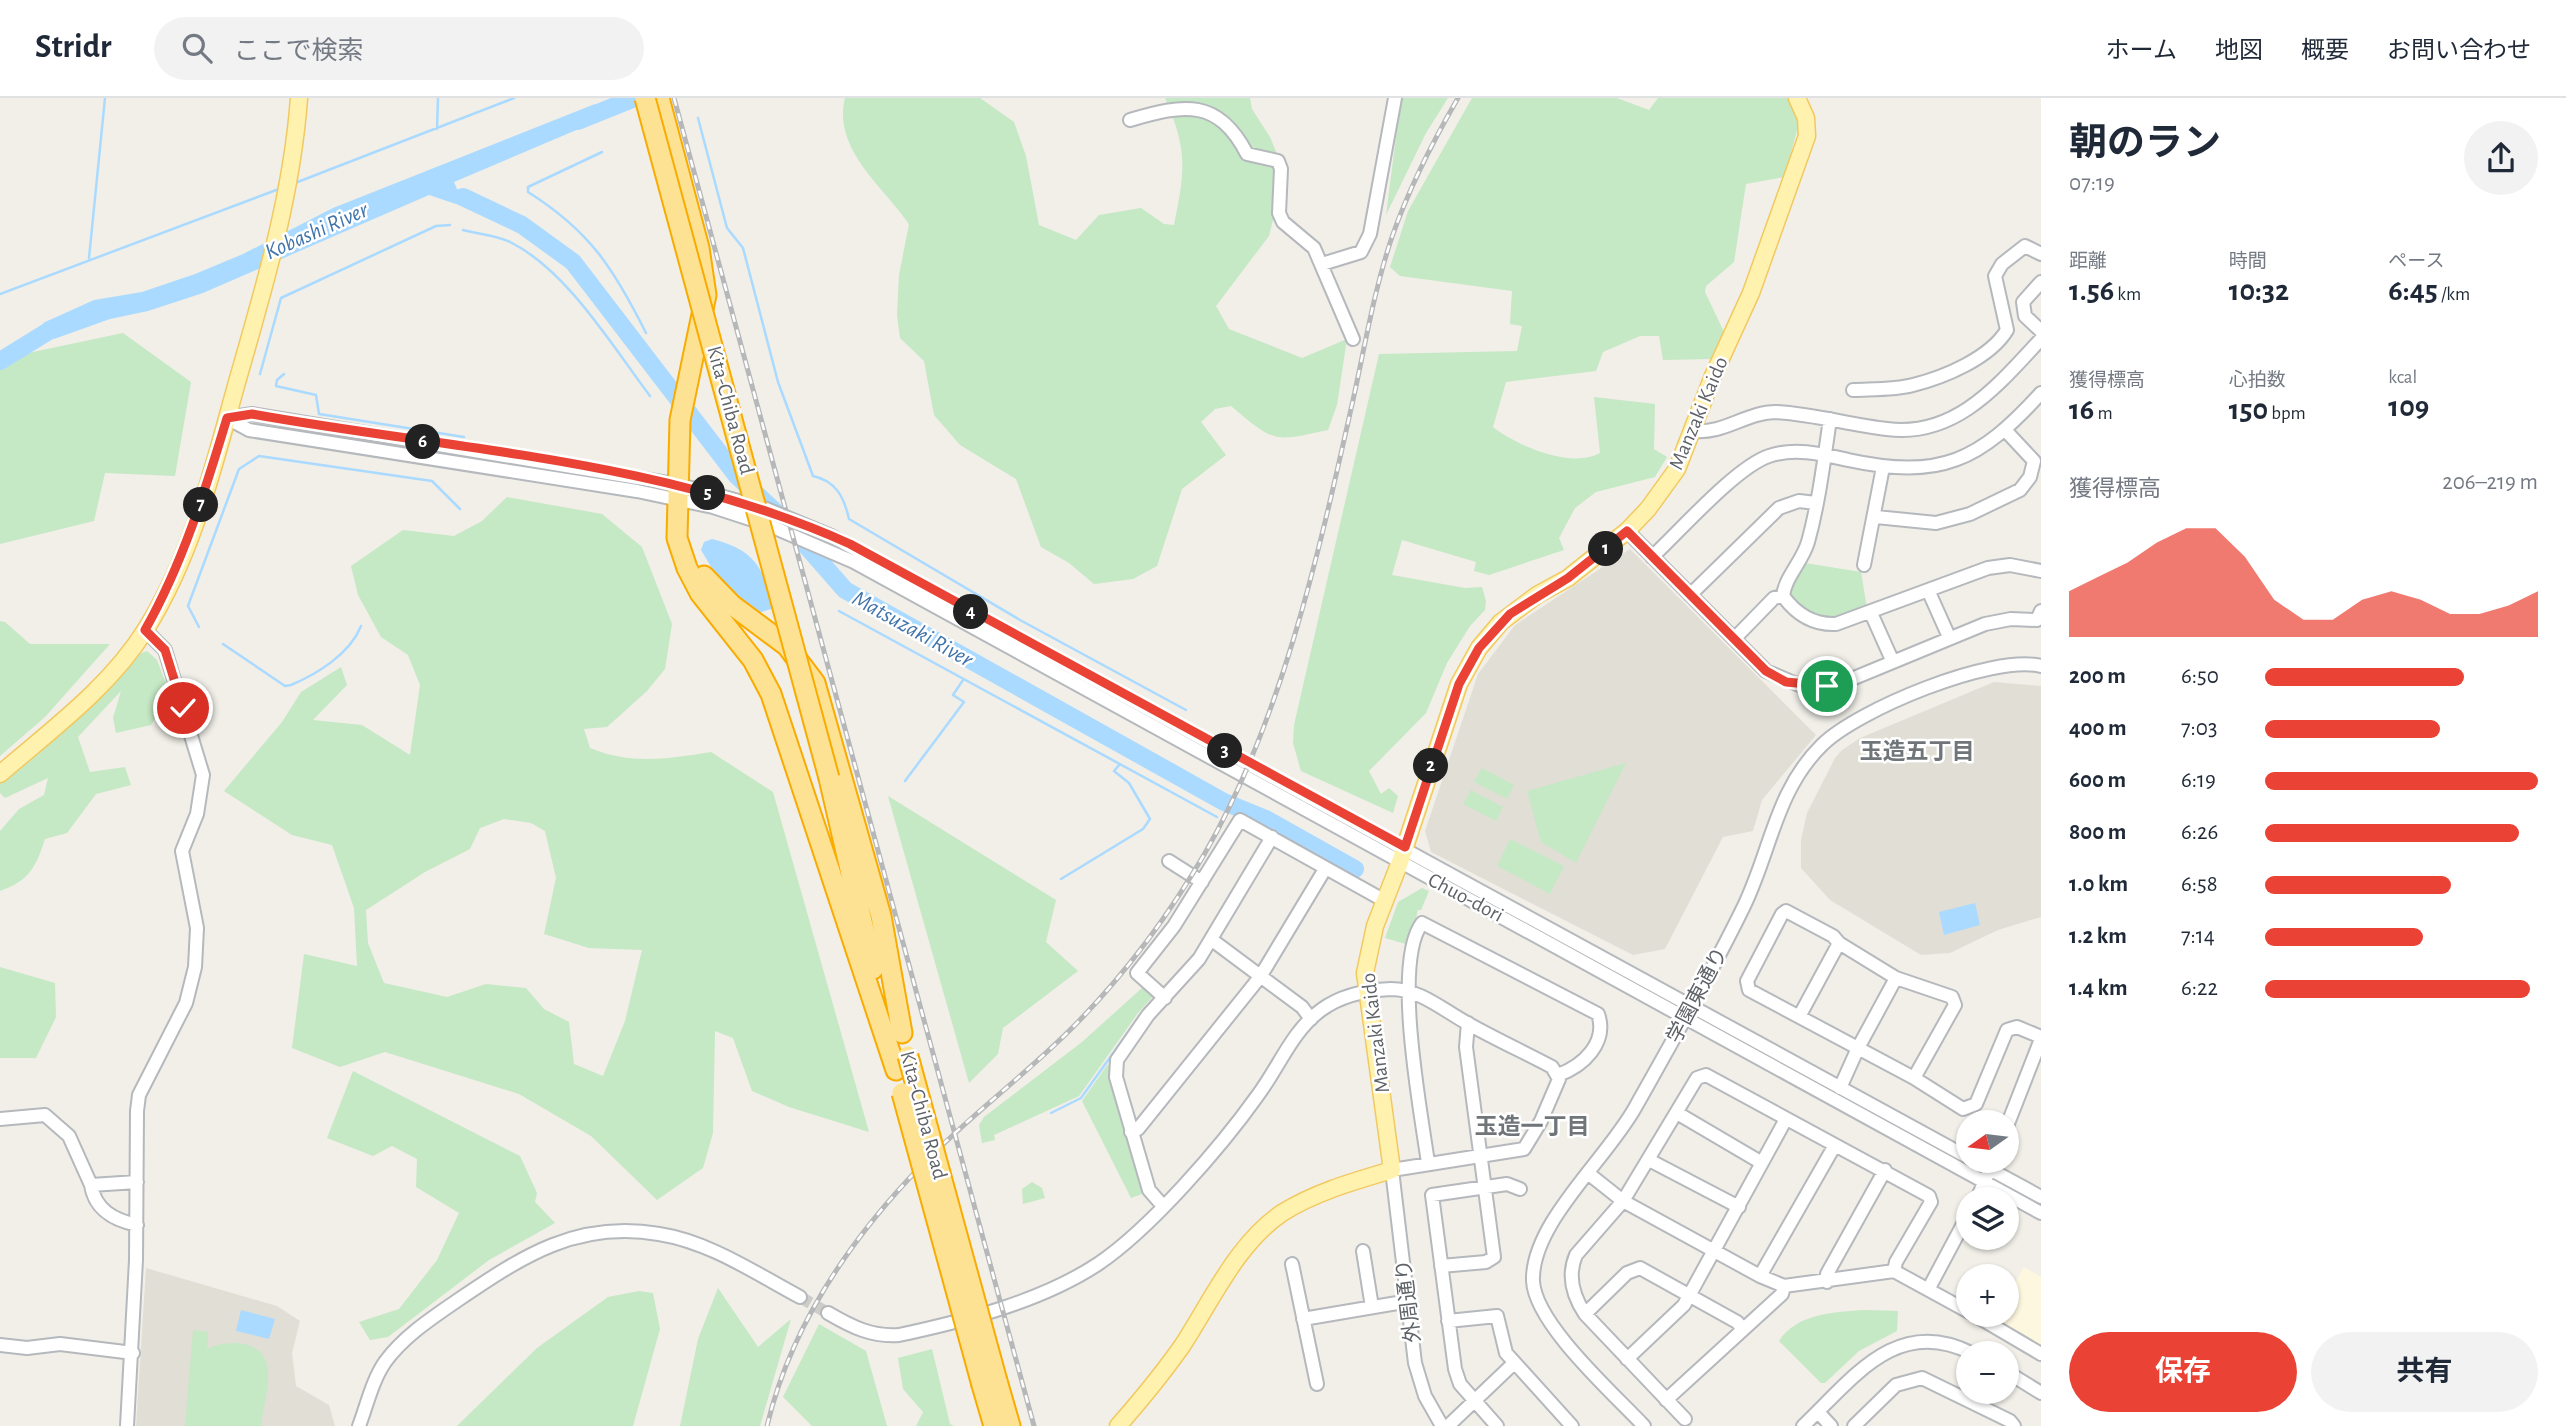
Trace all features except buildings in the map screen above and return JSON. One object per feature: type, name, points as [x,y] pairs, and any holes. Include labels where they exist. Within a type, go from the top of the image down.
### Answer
[{"type":"highway","name":"Kita-Chiba Road","points":[[645,98],[835,778],[835,804],[902,1063],[990,1383],[994,1426]]},
{"type":"highway","points":[[659,98],[699,248],[706,295],[680,420],[677,538],[687,568],[700,593],[724,619],[771,694],[902,1063]]},
{"type":"highway","points":[[679,492],[695,561],[710,585],[787,646],[815,683],[835,778],[881,916],[902,1033]]},
{"type":"highway","name":"Kita-Chiba Road","points":[[835,804],[853,853],[902,1033],[902,1093],[990,1383],[1010,1426]]},
{"type":"main road","points":[[0,774],[104,681],[145,630],[178,565],[192,530],[227,418],[281,221],[299,98]]},
{"type":"main road","name":"Manzaki Kaido","points":[[1392,1170],[1366,992],[1368,954],[1459,684],[1479,648],[1510,614],[1568,578],[1627,531],[1665,486],[1694,431],[1713,376],[1751,293],[1807,136],[1806,118],[1797,98]]},
{"type":"main road","points":[[1118,1426],[1181,1347],[1244,1251],[1269,1223],[1283,1213],[1346,1183],[1392,1170]]},
{"type":"street","points":[[1322,264],[1362,252],[1370,234],[1395,98]]},
{"type":"street","points":[[1130,120],[1185,106],[1217,116],[1233,132],[1247,154],[1278,161],[1281,169],[1279,214],[1283,222],[1314,247],[1353,339]]},
{"type":"street","points":[[1853,390],[1912,386],[1984,354],[2000,341],[2007,330],[1995,276],[2002,264],[2025,246],[2041,254]]},
{"type":"street","points":[[2041,282],[2023,302],[2025,316],[2041,331]]},
{"type":"street","points":[[1694,431],[1718,429],[1766,413],[1830,419],[1889,430],[1914,430],[1944,423],[1968,411],[2041,339]]},
{"type":"street","points":[[1652,557],[1754,463],[1781,453],[1825,455],[1883,467],[1923,467],[1956,460],[2006,431],[2041,393]]},
{"type":"street","name":"Chuo-dori","points":[[227,418],[249,430],[679,492],[715,501],[764,508],[831,536],[1688,1013],[2041,1213]]},
{"type":"street","points":[[1783,596],[1784,587],[1804,552],[1816,503],[1830,419]]},
{"type":"street","points":[[1875,517],[1914,522],[1952,520],[2020,491],[2030,477],[2034,461],[2006,431]]},
{"type":"street","points":[[1864,565],[1883,467]]},
{"type":"street","name":"Chuo-dori","points":[[715,501],[828,550],[1402,855]]},
{"type":"street","points":[[1690,595],[1779,509],[1799,501],[1816,503]]},
{"type":"street","points":[[1627,531],[1766,671],[1786,682],[1799,685],[1842,683],[1949,637],[1998,621],[2037,620],[2041,611]]},
{"type":"street","points":[[1783,596],[1801,613],[1823,625],[1851,620],[1988,568],[2010,565],[2041,571]]},
{"type":"street","points":[[1928,590],[1949,637]]},
{"type":"street","points":[[1734,639],[1774,598],[1783,596]]},
{"type":"street","points":[[1871,613],[1892,660]]},
{"type":"street","points":[[127,1426],[133,1353],[139,1095],[186,1003],[195,967],[197,928],[182,850],[197,814],[203,775],[165,650],[145,630]]},
{"type":"street","name":"学園東通り","points":[[1644,1426],[1557,1332],[1535,1294],[1534,1263],[1546,1230],[1629,1120],[1745,904],[1788,787],[1821,746],[1868,715],[1965,674],[2001,665],[2041,666]]},
{"type":"street","points":[[1165,998],[1137,973],[1202,882],[1240,820],[1385,901]]},
{"type":"street","points":[[1163,1206],[1149,1190],[1114,1069],[1143,1021],[1183,980],[1212,940],[1272,837]]},
{"type":"street","points":[[1169,861],[1202,882]]},
{"type":"street","points":[[1131,1132],[1138,1129],[1260,977],[1325,869]]},
{"type":"street","points":[[1914,1078],[1955,1005],[1952,997],[1896,978],[1824,931],[1786,911],[1782,914],[1746,986],[1749,990],[1914,1078],[1963,1109],[1976,1104],[2007,1030],[2017,1027],[2041,1038],[2013,1110]]},
{"type":"street","points":[[1428,1163],[1408,991],[1413,948],[1420,926],[1426,923],[1594,1012],[1600,1025],[1593,1051],[1569,1071],[1558,1075]]},
{"type":"street","points":[[1212,940],[1302,1007],[1311,1018]]},
{"type":"street","points":[[1800,1015],[1839,943]]},
{"type":"street","points":[[1840,1088],[1858,1048],[1896,978]]},
{"type":"street","points":[[828,1313],[863,1331],[881,1336],[900,1335],[1033,1298],[1098,1264],[1163,1206],[1259,1095],[1300,1031],[1311,1018],[1334,1002],[1366,992],[1408,991],[1552,1067],[1558,1075],[1559,1084],[1524,1149],[1392,1170]]},
{"type":"street","name":"Chuo-dori","points":[[1688,1013],[1840,1088],[1956,1151]]},
{"type":"street","points":[[1441,1266],[1486,1262],[1494,1257],[1466,1047],[1468,1023]]},
{"type":"street","points":[[1685,1419],[1585,1314],[1574,1298],[1572,1264],[1623,1200],[1697,1078],[1706,1075],[1929,1196],[1931,1202],[1896,1262],[1894,1271]]},
{"type":"street","points":[[1676,1113],[1762,1163]]},
{"type":"street","points":[[0,1119],[50,1117],[69,1136],[94,1196],[107,1214],[137,1224]]},
{"type":"street","points":[[1627,1359],[1684,1305],[1786,1119]]},
{"type":"street","points":[[1760,1276],[1835,1145]]},
{"type":"street","points":[[1649,1160],[1738,1207]]},
{"type":"street","name":"外周通り","points":[[1392,1170],[1420,1381],[1442,1426]]},
{"type":"street","points":[[1828,1282],[1827,1274],[1885,1170]]},
{"type":"street","points":[[1983,1187],[1989,1173]]},
{"type":"street","name":"Chuo-dori","points":[[2004,1173],[2041,1198]]},
{"type":"street","points":[[1589,1174],[1623,1200],[1715,1252],[1784,1286],[1894,1271],[1956,1304]]},
{"type":"street","points":[[91,1185],[138,1182]]},
{"type":"street","points":[[1497,1426],[1460,1384],[1448,1321],[1432,1195],[1507,1184],[1520,1189]]},
{"type":"street","points":[[359,1426],[383,1365],[408,1337],[511,1264],[565,1239],[630,1231],[680,1239],[725,1257],[800,1297]]},
{"type":"street","points":[[1928,1288],[1956,1237]]},
{"type":"street","points":[[1363,1251],[1372,1307]]},
{"type":"street","points":[[1292,1264],[1317,1384]]},
{"type":"street","points":[[1585,1314],[1633,1269],[1640,1268],[1690,1294],[1737,1322],[1743,1329]]},
{"type":"street","points":[[1667,1400],[1782,1294],[1784,1286]]},
{"type":"street","points":[[1303,1319],[1409,1301]]},
{"type":"street","points":[[1448,1321],[1497,1316],[1506,1353],[1513,1364],[1572,1426]]},
{"type":"street","points":[[1995,1327],[2041,1354]]},
{"type":"street","points":[[1803,1426],[1865,1366],[1890,1349],[1930,1341],[1956,1347]]},
{"type":"street","points":[[0,1345],[27,1348],[60,1344],[133,1353]]},
{"type":"street","points":[[1448,1426],[1513,1364]]},
{"type":"street","points":[[1861,1424],[1896,1385],[1922,1378],[2010,1421],[2014,1426]]},
{"type":"street","points":[[2019,1379],[2041,1393]]},
{"type":"street","points":[[1818,1412],[1831,1426]]},
{"type":"shaded area","points":[[1630,549],[1816,735],[1762,800],[1753,831],[1723,837],[1665,949],[1633,955],[1431,852],[1425,831],[1478,674],[1515,625]]},
{"type":"shaded area","points":[[1994,682],[2041,686],[2041,917],[1998,930],[1950,953],[1921,955],[1830,900],[1801,868],[1801,840],[1807,813],[1835,758],[1842,750],[1860,738]]},
{"type":"shaded area","points":[[2024,1267],[2041,1277],[2041,1348],[2004,1327],[2019,1327],[2019,1276]]},
{"type":"shaded area","points":[[146,1268],[277,1306],[300,1321],[292,1353],[296,1386],[329,1405],[335,1426],[136,1426]]},
{"type":"green space","points":[[845,98],[980,98],[1014,122],[1026,156],[1039,225],[1076,240],[1099,215],[1141,208],[1164,224],[1174,225],[1182,161],[1178,132],[1165,98],[1250,98],[1252,109],[1270,137],[1285,173],[1269,236],[1216,306],[1229,329],[1302,358],[1347,339],[1337,405],[1328,430],[1296,437],[1275,436],[1257,427],[1231,406],[1215,409],[1201,422],[1226,455],[1182,489],[1157,566],[1133,579],[1094,584],[1069,563],[1041,547],[1016,479],[960,445],[934,415],[924,361],[900,338],[897,315],[899,275],[909,224],[853,151],[843,117]]},
{"type":"green space","points":[[1401,98],[1448,98],[1426,133],[1386,215]]},
{"type":"green space","points":[[1472,98],[1617,98],[1649,110],[1658,98],[1790,98],[1799,124],[1784,177],[1746,184],[1734,262],[1706,286],[1705,292],[1724,332],[1711,359],[1663,360],[1659,336],[1640,336],[1603,352],[1596,371],[1506,382],[1493,427],[1530,448],[1560,457],[1588,457],[1600,453],[1594,397],[1655,404],[1654,449],[1667,457],[1655,477],[1596,492],[1575,508],[1559,538],[1564,550],[1489,575],[1474,571],[1476,562],[1402,540],[1392,575],[1465,588],[1482,587],[1486,601],[1485,610],[1470,626],[1447,663],[1426,713],[1369,771],[1381,794],[1389,788],[1398,796],[1393,813],[1301,771],[1293,743],[1294,725],[1379,354],[1517,351],[1522,326],[1510,324],[1512,291],[1400,276],[1390,267],[1408,211]]},
{"type":"green space","points":[[123,333],[191,382],[175,476],[105,473],[94,521],[0,544],[0,363],[28,353]]},
{"type":"green space","points":[[507,497],[602,514],[642,547],[672,624],[665,669],[647,691],[607,727],[584,729],[590,748],[635,759],[711,752],[773,792],[869,1132],[789,1107],[752,1091],[733,1038],[715,1031],[713,1133],[703,1168],[657,1200],[591,1136],[519,1094],[385,1052],[340,1067],[292,1048],[304,954],[357,966],[354,908],[332,845],[292,835],[224,791],[282,722],[301,692],[341,667],[347,685],[313,720],[362,725],[410,755],[420,685],[408,655],[381,637],[358,595],[351,566],[403,530],[454,536],[482,521]],"holes":[[[504,819],[531,823],[545,831],[556,878],[544,934],[589,948],[642,950],[625,1021],[603,1076],[574,1064],[569,1022],[544,1009],[526,988],[486,984],[447,997],[384,983],[368,943],[366,910],[425,872],[470,849],[480,828]]]},
{"type":"green space","points":[[1805,563],[1861,572],[1867,608],[1843,617],[1825,619],[1798,607],[1788,598],[1788,588]]},
{"type":"green space","points":[[0,621],[5,622],[30,644],[110,644],[45,717],[0,756]]},
{"type":"green space","points":[[147,651],[157,660],[170,694],[151,725],[116,733],[113,718],[121,691],[78,737],[90,772],[125,767],[131,785],[96,794],[67,833],[45,839],[38,858],[25,878],[0,891],[0,831],[19,809],[44,795],[48,778],[5,798],[0,793],[0,783],[64,729],[136,655]]},
{"type":"green space","points":[[1626,763],[1576,863],[1541,842],[1527,791]]},
{"type":"green space","points":[[1482,768],[1514,785],[1507,799],[1474,782]]},
{"type":"green space","points":[[1471,790],[1503,807],[1496,821],[1463,804]]},
{"type":"green space","points":[[888,796],[1056,900],[1046,942],[1078,971],[1003,1028],[998,1054],[969,1083]]},
{"type":"green space","points":[[1510,839],[1564,866],[1550,894],[1497,866]]},
{"type":"green space","points":[[1422,888],[1429,891],[1421,910],[1418,910],[1409,945],[1385,938],[1398,902]]},
{"type":"green space","points":[[0,967],[55,983],[56,1017],[36,1058],[0,1058]]},
{"type":"green space","points":[[1152,979],[1162,986],[1138,1013],[1079,1096],[994,1135],[995,1140],[982,1143],[979,1125],[984,1117],[1082,1042]]},
{"type":"green space","points":[[1108,1064],[1142,1194],[1131,1198],[1082,1101]]},
{"type":"green space","points":[[353,1071],[520,1156],[537,1193],[535,1202],[555,1223],[489,1260],[388,1337],[370,1340],[359,1322],[399,1309],[437,1260],[459,1213],[416,1187],[417,1159],[392,1146],[373,1156],[327,1138]]},
{"type":"green space","points":[[1032,1182],[1042,1188],[1045,1198],[1023,1204],[1022,1189]]},
{"type":"green space","points":[[718,1288],[758,1347],[791,1319],[760,1426],[680,1426],[698,1339]]},
{"type":"green space","points":[[639,1291],[653,1293],[660,1329],[633,1426],[457,1426],[537,1348],[608,1297]]},
{"type":"green space","points":[[1898,1311],[1897,1331],[1859,1351],[1825,1383],[1821,1383],[1779,1341],[1806,1319],[1829,1313]]},
{"type":"green space","points":[[819,1324],[866,1351],[887,1426],[812,1426],[783,1397]]},
{"type":"green space","points":[[193,1330],[208,1332],[207,1349],[225,1344],[245,1344],[261,1353],[266,1360],[268,1378],[261,1426],[185,1426]]},
{"type":"green space","points":[[932,1349],[950,1424],[954,1426],[916,1426],[923,1412],[903,1389],[898,1358]]},
{"type":"water","points":[[595,104],[600,120],[454,182],[457,189],[500,205],[468,208],[429,195],[203,293],[148,311],[110,319],[54,339],[43,323],[94,300],[142,292],[195,274],[243,254],[333,208]]},
{"type":"water","points":[[712,539],[727,543],[755,562],[766,581],[774,608],[758,613],[720,582],[701,550],[704,542]]},
{"type":"water","points":[[1975,903],[1980,925],[1944,935],[1939,912]]},
{"type":"water","points":[[241,1310],[275,1319],[269,1339],[236,1331]]},
{"type":"waterway","points":[[89,258],[105,98]]},
{"type":"waterway","points":[[437,129],[438,98]]},
{"type":"waterway","points":[[295,183],[514,98]]},
{"type":"waterway","name":"Kobashi River","points":[[578,121],[635,98]]},
{"type":"waterway","points":[[698,118],[727,228],[743,248],[778,382],[813,476],[828,482],[838,491],[849,519],[1020,620],[1186,710]]},
{"type":"waterway","points":[[602,152],[528,187],[528,192],[568,221],[598,253],[623,289],[646,333]]},
{"type":"waterway","points":[[0,294],[279,189]]},
{"type":"waterway","name":"Matsuzaki River","points":[[463,197],[522,225],[573,262],[737,476],[782,518],[845,590],[1224,802],[1266,819],[1355,869]]},
{"type":"waterway","points":[[260,374],[281,298],[436,226],[450,225]]},
{"type":"waterway","points":[[463,230],[510,242],[551,271],[588,311],[650,396]]},
{"type":"waterway","name":"Kobashi River","points":[[0,361],[52,329],[71,323]]},
{"type":"waterway","points":[[284,374],[277,380],[276,386],[316,395],[319,414],[464,437]]},
{"type":"waterway","points":[[199,627],[188,606],[239,469],[259,456],[432,481],[460,509]]},
{"type":"waterway","points":[[839,611],[1217,817]]},
{"type":"waterway","points":[[223,644],[285,686],[332,662],[349,645],[361,626]]},
{"type":"waterway","points":[[905,781],[964,702],[953,695],[963,680]]},
{"type":"waterway","points":[[1061,879],[1143,829],[1150,819],[1129,783],[1114,771],[1120,764]]},
{"type":"waterway","points":[[1188,962],[1197,951]]},
{"type":"waterway","points":[[1051,1113],[1081,1098],[1139,1017]]},
{"type":"tunnel","points":[[800,1297],[828,1313]]},
{"type":"railway","points":[[674,98],[1034,1426]]},
{"type":"railway","points":[[767,1426],[791,1353],[808,1318],[827,1285],[871,1222],[922,1165],[1057,1043],[1112,985],[1177,899],[1232,802],[1276,694],[1294,637],[1325,522],[1385,258],[1406,201],[1458,98]]},
{"type":"district","name":"玉造五丁目","points":[[1917,751]]},
{"type":"district","name":"玉造一丁目","points":[[1532,1126]]},
{"type":"route","points":[[183,708],[165,650],[155,637],[145,630],[162,601],[197,518],[227,418],[252,414],[680,485],[764,508],[850,544],[1224,751],[1405,847],[1459,684],[1479,648],[1510,614],[1568,578],[1627,531],[1766,671],[1786,682],[1813,687],[1827,686]]}]
